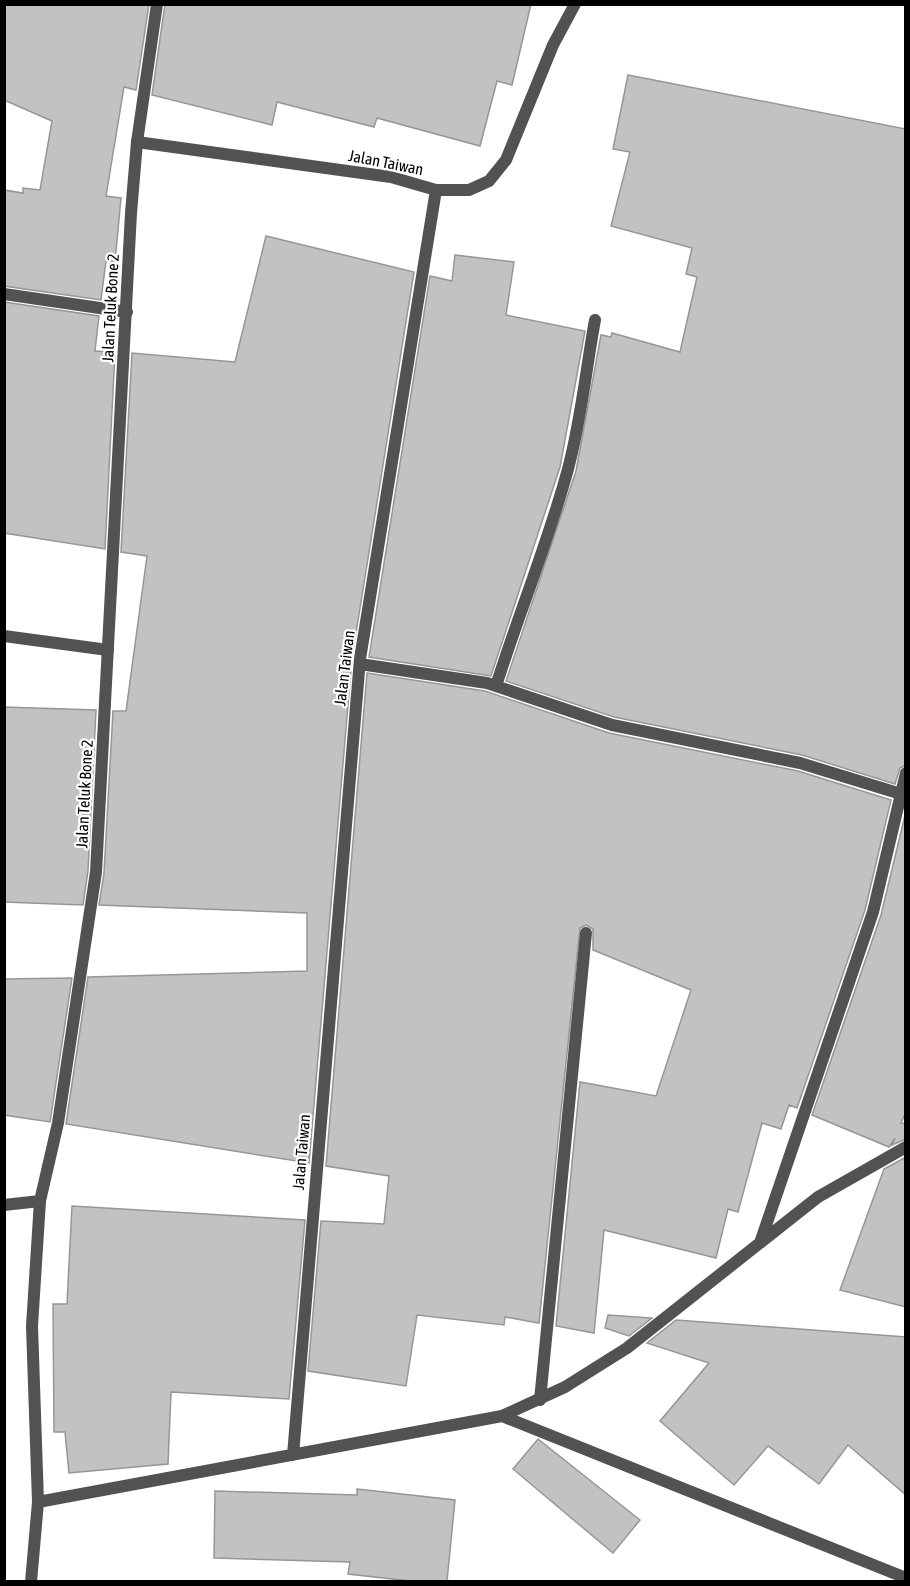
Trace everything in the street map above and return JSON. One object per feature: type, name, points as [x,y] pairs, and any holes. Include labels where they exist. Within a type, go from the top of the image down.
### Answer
[{"type":"street","name":"Jalan Teluk Bone 2","points":[[32,1581],[38,1502],[32,1326],[40,1201],[60,1112],[96,872],[137,142],[157,4]]},
{"type":"street","points":[[436,190],[469,190],[489,181],[506,160],[553,45],[575,4]]},
{"type":"street","name":"Jalan Taiwan","points":[[137,142],[392,177],[436,190],[360,664],[293,1455]]},
{"type":"street","points":[[4,294],[127,312]]},
{"type":"street","points":[[496,686],[517,619],[529,596],[542,560],[569,467],[595,320]]},
{"type":"street","points":[[4,636],[108,650]]},
{"type":"street","points":[[360,664],[496,686],[612,725],[800,764],[901,794]]},
{"type":"street","points":[[761,1241],[873,912],[906,773]]},
{"type":"street","points":[[540,1400],[586,933]]},
{"type":"street","points":[[38,1502],[502,1416],[540,1400],[627,1348],[818,1197],[906,1147]]},
{"type":"street","points":[[4,1205],[40,1201]]},
{"type":"street","points":[[502,1416],[906,1578]]},
{"type":"building","points":[[4,4],[149,4],[136,90],[124,87],[106,196],[121,198],[115,262],[106,261],[101,300],[4,286],[4,190],[23,193],[23,188],[40,190],[52,121],[4,100]]},
{"type":"building","points":[[165,4],[531,4],[512,85],[497,81],[480,146],[377,118],[374,127],[277,102],[272,125],[152,95]]},
{"type":"building","points":[[628,75],[906,129],[906,765],[900,768],[895,784],[802,755],[614,717],[506,681],[576,471],[601,335],[611,337],[612,333],[680,352],[697,277],[686,274],[692,248],[611,226],[630,152],[613,149]]},
{"type":"building","points":[[266,236],[414,272],[352,658],[309,1163],[66,1124],[88,977],[307,971],[307,913],[99,905],[104,873],[113,711],[126,711],[147,556],[121,552],[132,353],[235,362]]},
{"type":"building","points":[[455,255],[514,262],[506,315],[585,331],[560,467],[491,676],[369,657],[430,276],[452,281]]},
{"type":"building","points":[[4,302],[99,316],[95,351],[115,352],[105,549],[4,533]]},
{"type":"building","points":[[367,673],[485,691],[609,733],[798,771],[891,800],[865,910],[797,1108],[789,1105],[781,1129],[762,1123],[738,1212],[728,1209],[716,1258],[604,1230],[594,1333],[556,1326],[580,1082],[656,1096],[691,990],[593,950],[593,929],[586,925],[580,928],[539,1323],[505,1317],[504,1325],[417,1315],[406,1386],[308,1371],[321,1221],[384,1224],[389,1176],[326,1166]]},
{"type":"building","points":[[4,707],[96,710],[88,871],[83,905],[4,902]]},
{"type":"building","points":[[906,811],[906,1112],[901,1123],[906,1124],[906,1139],[892,1145],[895,1138],[889,1147],[812,1115],[881,915]]},
{"type":"building","points":[[72,978],[50,1122],[4,1115],[4,979]]},
{"type":"building","points":[[906,1157],[906,1307],[840,1290],[884,1169]]},
{"type":"building","points":[[72,1206],[305,1220],[289,1399],[171,1392],[168,1464],[69,1473],[65,1432],[54,1432],[53,1304],[67,1304]]},
{"type":"building","points":[[608,1315],[652,1318],[629,1336],[605,1328]]},
{"type":"building","points":[[676,1320],[906,1337],[906,1495],[848,1445],[819,1484],[768,1446],[734,1485],[660,1421],[709,1363],[647,1343]]},
{"type":"building","points":[[538,1439],[640,1520],[613,1553],[513,1469]]},
{"type":"building","points":[[357,1489],[455,1500],[447,1581],[410,1581],[348,1574],[350,1562],[214,1558],[215,1491],[357,1495]]}]
